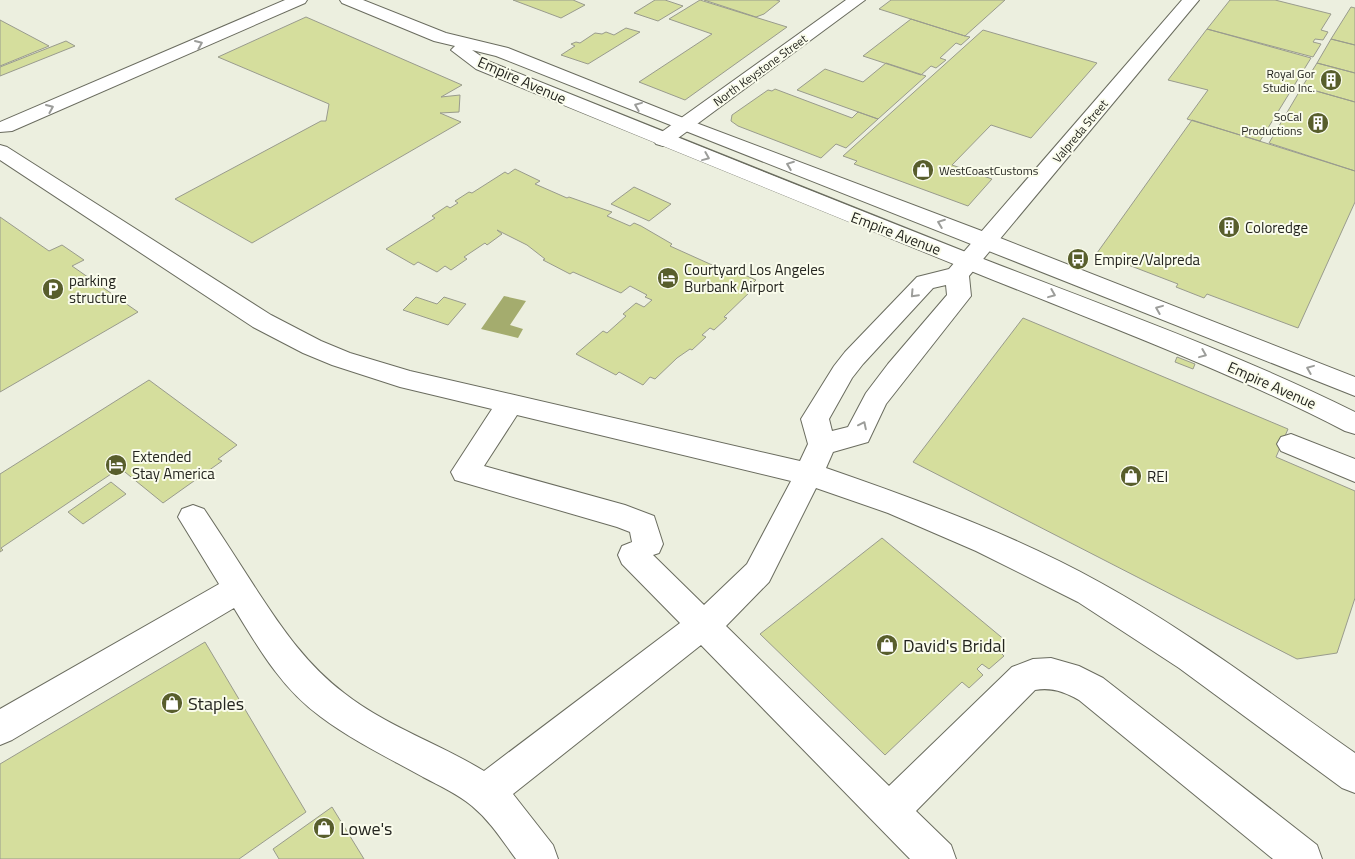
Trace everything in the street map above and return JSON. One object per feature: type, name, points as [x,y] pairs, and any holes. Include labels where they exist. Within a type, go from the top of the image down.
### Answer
[{"type":"main road","points":[[2,130],[264,0]]},
{"type":"main road","points":[[2,130],[299,0]]},
{"type":"main road","name":"Empire Avenue","points":[[348,0],[440,37],[502,52],[1355,387]]},
{"type":"main road","name":"North Keystone Street","points":[[664,140],[857,0]]},
{"type":"main road","name":"Valpreda Street","points":[[963,268],[1190,0]]},
{"type":"main road","name":"Empire Avenue","points":[[440,37],[482,65],[664,140],[963,268],[1276,385],[1355,424]]},
{"type":"main road","points":[[2,130],[232,301],[286,334],[319,350],[373,370],[809,474],[953,527],[1037,565],[1089,592],[1192,657],[1355,775]]},
{"type":"main road","points":[[485,794],[730,603],[758,573],[809,474],[822,444],[815,419],[834,386],[854,358],[925,282],[963,268],[959,296],[881,393],[858,435],[822,444]]},
{"type":"main road","points":[[510,404],[465,472],[625,517],[643,525],[641,549],[703,624],[937,859]]},
{"type":"main road","points":[[1291,444],[1355,471]]},
{"type":"main road","points":[[193,517],[292,668],[332,705],[360,724],[464,779],[485,794],[504,811],[539,859]]},
{"type":"main road","points":[[0,728],[239,589]]},
{"type":"main road","points":[[890,811],[1024,678],[1037,672],[1054,673],[1072,679],[1091,689],[1302,859]]},
{"type":"shaded area","points":[[504,296],[526,301],[510,325],[523,329],[518,338],[481,329]]},
{"type":"building","points":[[513,0],[573,0],[585,5],[561,18]]},
{"type":"building","points":[[655,0],[665,0],[683,6],[658,21],[634,13]]},
{"type":"building","points":[[700,0],[787,27],[685,100],[639,82],[712,34],[669,19]]},
{"type":"building","points":[[704,0],[780,1],[764,14],[756,17]]},
{"type":"building","points":[[891,0],[1005,0],[965,36],[879,9]]},
{"type":"building","points":[[1230,0],[1275,0],[1331,14],[1321,30],[1328,32],[1323,40],[1315,39],[1313,42],[1321,44],[1313,57],[1207,29]]},
{"type":"building","points":[[1351,7],[1355,8],[1355,45],[1331,39]]},
{"type":"building","points":[[306,17],[462,85],[441,97],[460,95],[459,112],[440,113],[461,122],[252,243],[175,199],[321,121],[326,121],[329,104],[218,57]]},
{"type":"building","points":[[911,19],[970,37],[961,45],[956,43],[940,58],[946,60],[936,68],[931,66],[921,75],[863,56]]},
{"type":"building","points":[[0,20],[49,46],[0,66]]},
{"type":"building","points":[[626,28],[640,32],[588,64],[561,55],[575,46],[571,44],[580,43],[595,33],[602,34],[606,32],[614,35]]},
{"type":"building","points":[[1207,29],[1311,58],[1260,141],[1187,119],[1208,90],[1168,80]]},
{"type":"building","points":[[983,30],[1097,63],[1031,138],[991,125],[952,165],[992,179],[968,206],[854,164],[857,161],[843,156]]},
{"type":"building","points":[[1331,39],[1355,45],[1355,73],[1317,63]]},
{"type":"building","points":[[66,41],[75,46],[0,76],[0,67]]},
{"type":"building","points":[[886,63],[926,76],[878,119],[797,90],[825,69],[863,82]]},
{"type":"building","name":"Royal Gor Studio Inc.","points":[[1317,63],[1355,73],[1355,102],[1302,87]]},
{"type":"building","name":"SoCal Productions","points":[[1302,87],[1355,102],[1355,171],[1269,143]]},
{"type":"building","points":[[775,89],[852,118],[858,112],[878,119],[846,148],[836,144],[821,158],[738,126],[731,121],[732,115],[768,90],[772,91]]},
{"type":"building","name":"Coloredge","points":[[1192,120],[1355,171],[1355,202],[1298,328],[1207,294],[1204,298],[1176,287],[1178,284],[1097,253]]},
{"type":"building","name":"Courtyard Los Angeles Burbank Airport","points":[[515,169],[540,181],[535,184],[567,198],[569,197],[612,212],[607,216],[630,226],[634,223],[641,226],[672,244],[670,246],[721,269],[724,266],[756,280],[749,287],[753,289],[724,317],[727,318],[714,330],[710,328],[702,335],[706,337],[692,350],[690,349],[677,358],[655,379],[650,377],[643,385],[619,372],[616,375],[576,354],[603,331],[607,333],[626,316],[623,314],[636,303],[644,307],[652,300],[645,297],[647,295],[630,286],[621,293],[573,272],[570,274],[543,260],[545,259],[527,245],[497,230],[502,234],[487,245],[485,243],[464,257],[467,259],[451,270],[445,266],[437,272],[418,262],[414,265],[386,249],[435,218],[432,216],[447,206],[450,208],[458,203],[455,201],[469,192],[472,193],[505,172],[508,174]]},
{"type":"building","points":[[634,187],[671,204],[649,221],[611,204]]},
{"type":"building","name":"parking structure","points":[[0,217],[49,251],[62,245],[84,260],[72,266],[138,312],[0,392]]},
{"type":"building","points":[[416,297],[437,304],[444,297],[466,304],[448,325],[403,310]]},
{"type":"building","name":"REI","points":[[1023,318],[1288,429],[1276,457],[1355,491],[1355,598],[1337,653],[1297,659],[913,462]]},
{"type":"building","points":[[1177,357],[1195,364],[1193,369],[1175,362]]},
{"type":"building","name":"Extended Stay America","points":[[149,380],[237,445],[218,459],[222,461],[163,503],[120,468],[1,548],[3,550],[0,552],[0,474]]},
{"type":"building","points":[[111,482],[126,494],[83,524],[68,512]]},
{"type":"building","name":"David's Bridal","points":[[882,538],[1006,641],[997,649],[1004,656],[989,669],[982,664],[977,669],[983,675],[969,688],[962,682],[885,755],[760,634]]},
{"type":"building","name":"Staples","points":[[205,642],[306,812],[239,859],[0,859],[0,764]]},
{"type":"building","name":"Lowe's","points":[[332,807],[364,859],[279,859],[273,849]]},
{"type":"place","name":"Royal Gor Studio Inc.","points":[[1331,80]]},
{"type":"place","name":"SoCal Productions","points":[[1318,123]]},
{"type":"place","name":"WestCoastCustoms","points":[[923,170]]},
{"type":"place","name":"Coloredge","points":[[1229,227]]},
{"type":"place","name":"Empire/Valpreda","points":[[1078,259]]},
{"type":"place","name":"Courtyard Los Angeles Burbank Airport","points":[[668,278]]},
{"type":"place","name":"parking structure","points":[[53,289]]},
{"type":"place","name":"Extended Stay America","points":[[116,465]]},
{"type":"place","name":"REI","points":[[1131,476]]},
{"type":"place","name":"David's Bridal","points":[[887,645]]},
{"type":"place","name":"Staples","points":[[172,703]]},
{"type":"place","name":"Lowe's","points":[[324,828]]}]
